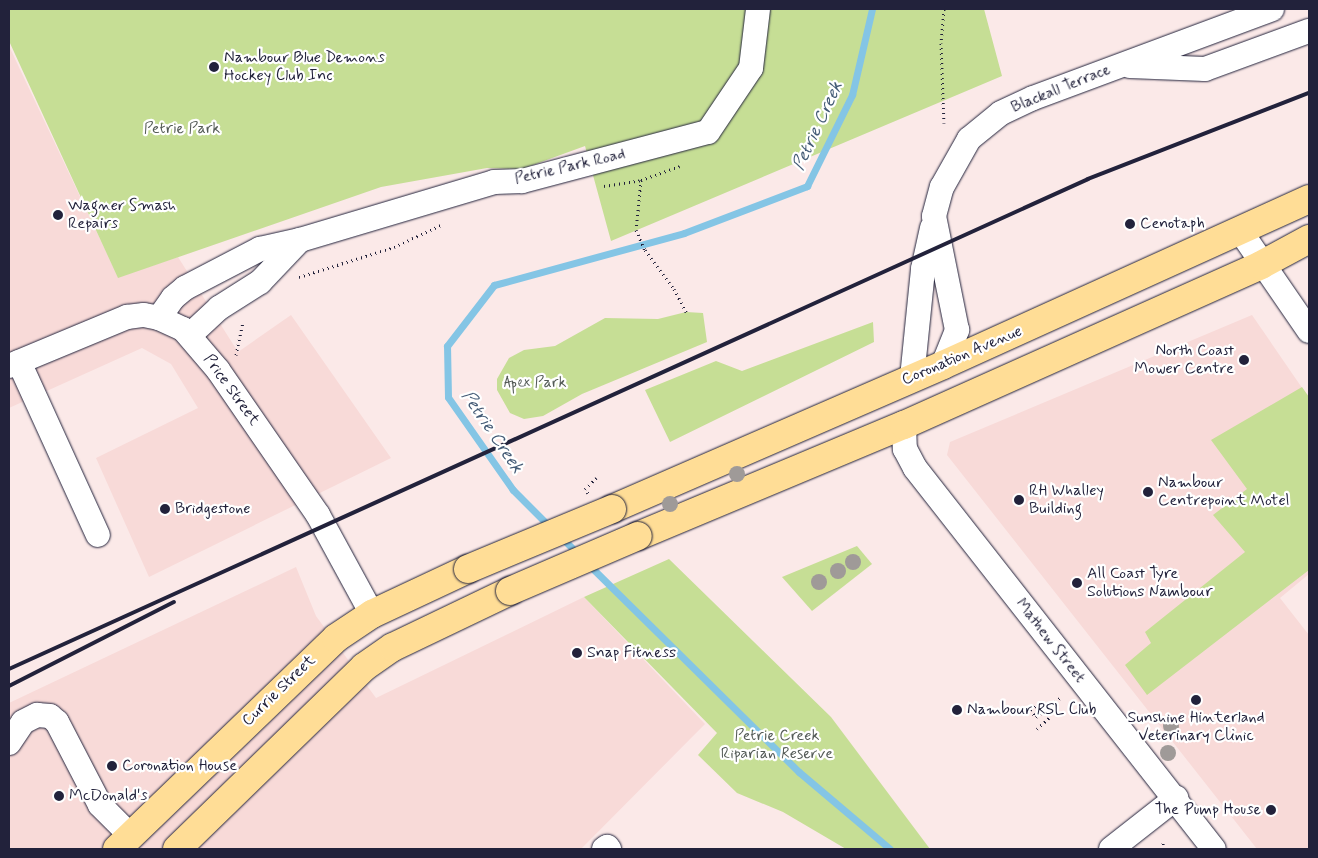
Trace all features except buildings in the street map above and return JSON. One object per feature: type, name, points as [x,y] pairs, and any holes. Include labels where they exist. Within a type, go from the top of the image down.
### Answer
[{"type":"main road","name":"Coronation Avenue","points":[[468,569],[612,509],[943,365],[1241,232],[1309,199]]},
{"type":"main road","points":[[177,849],[351,679],[394,647],[510,591],[904,426],[1261,265],[1309,238]]},
{"type":"main road","points":[[904,426],[911,410],[943,365]]},
{"type":"main road","points":[[904,426],[912,378]]},
{"type":"main road","name":"Currie Street","points":[[124,843],[324,648],[372,614],[468,569]]},
{"type":"main road","points":[[372,614],[394,647]]},
{"type":"street","name":"Petrie Park Road","points":[[159,318],[173,298],[213,271],[260,249],[300,240],[494,182],[522,182],[708,132],[751,68],[758,9]]},
{"type":"street","name":"Blackall Terrace","points":[[943,365],[957,330],[934,216],[942,187],[954,161],[968,139],[983,125],[1032,98],[1272,9]]},
{"type":"street","points":[[1120,65],[1205,69],[1309,31]]},
{"type":"street","points":[[912,378],[923,269],[934,216]]},
{"type":"street","points":[[1241,232],[1261,265],[1309,331]]},
{"type":"street","name":"Petrie Park Road","points":[[190,335],[219,308],[260,282],[300,240]]},
{"type":"street","name":"Price Street","points":[[14,364],[119,320],[144,315],[159,318],[190,335],[218,370],[318,515],[372,614]]},
{"type":"street","points":[[14,364],[98,535]]},
{"type":"street","name":"Mathew Street","points":[[904,426],[905,449],[915,468],[1176,798],[1214,849]]},
{"type":"street","points":[[9,743],[23,722],[37,715],[50,716],[57,722],[100,805],[124,843]]},
{"type":"street","points":[[1111,849],[1176,798]]},
{"type":"street","points":[[604,849],[607,847],[609,849]]},
{"type":"path","points":[[944,9],[941,51],[944,123]]},
{"type":"path","points":[[641,180],[636,230],[645,250],[674,289],[686,312]]},
{"type":"path","points":[[585,489],[596,478]]},
{"type":"path","points":[[1055,702],[1060,698]]},
{"type":"path","points":[[1039,703],[1030,710],[1036,718],[1045,710]]},
{"type":"path","points":[[1037,729],[1051,716]]},
{"type":"path","points":[[1161,849],[1164,840]]},
{"type":"shaded area","points":[[9,46],[118,277],[178,257],[238,352],[291,315],[391,458],[149,577],[96,458],[198,408],[171,364],[142,348],[9,408]]},
{"type":"shaded area","points":[[1252,315],[1309,398],[1309,574],[1280,598],[1309,635],[1309,849],[1257,849],[947,455],[950,442]]},
{"type":"shaded area","points":[[296,567],[316,616],[376,698],[584,597],[705,724],[581,849],[9,849],[9,703]]},
{"type":"green space","name":"Petrie Park","points":[[9,9],[984,9],[1002,76],[611,241],[585,146],[522,169],[487,168],[381,187],[118,278],[9,41]]},
{"type":"green space","name":"Apex Park","points":[[686,312],[703,313],[707,342],[582,394],[543,416],[524,419],[510,413],[497,390],[497,379],[509,358],[524,350],[555,346],[605,318],[658,319]]},
{"type":"green space","points":[[873,322],[874,342],[670,442],[645,390],[716,361],[742,371]]},
{"type":"green space","points":[[1302,387],[1309,397],[1309,570],[1147,695],[1125,665],[1151,643],[1145,632],[1245,552],[1213,515],[1247,489],[1211,440]]},
{"type":"green space","points":[[857,546],[872,564],[812,611],[782,577]]},
{"type":"green space","name":"Petrie Creek Riparian Reserve","points":[[669,559],[831,717],[930,849],[846,849],[783,812],[737,793],[698,755],[717,733],[584,597]]},
{"type":"waterway","name":"Petrie Creek","points":[[551,528],[513,490],[448,397],[447,346],[494,285],[684,233],[807,186],[852,95],[872,9]]},
{"type":"waterway","name":"Petrie Creek","points":[[561,537],[580,556]]},
{"type":"waterway","name":"Petrie Creek","points":[[587,563],[799,772],[890,849]]},
{"type":"railway","points":[[9,669],[1088,179],[1309,93]]},
{"type":"railway","points":[[9,686],[174,602]]},
{"type":"place","name":"Nambour Blue Demons Hockey Club Inc","points":[[214,67]]},
{"type":"place","name":"Wagner Smash Repairs","points":[[58,215]]},
{"type":"place","name":"Cenotaph","points":[[1130,224]]},
{"type":"place","name":"North Coast Mower Centre","points":[[1244,360]]},
{"type":"place","name":"Nambour Centrepoint Motel","points":[[1148,492]]},
{"type":"place","name":"RH Whalley Building","points":[[1019,500]]},
{"type":"place","name":"Bridgestone","points":[[165,509]]},
{"type":"place","name":"All Coast Tyre Solutions Nambour","points":[[1077,583]]},
{"type":"place","name":"Snap Fitness","points":[[577,653]]},
{"type":"place","name":"Sunshine Hinterland Veterinary Clinic","points":[[1196,700]]},
{"type":"place","name":"Nambour RSL Club","points":[[957,710]]},
{"type":"place","name":"Coronation House","points":[[112,766]]},
{"type":"place","name":"McDonald's","points":[[59,796]]},
{"type":"place","name":"The Pump House","points":[[1271,810]]}]
